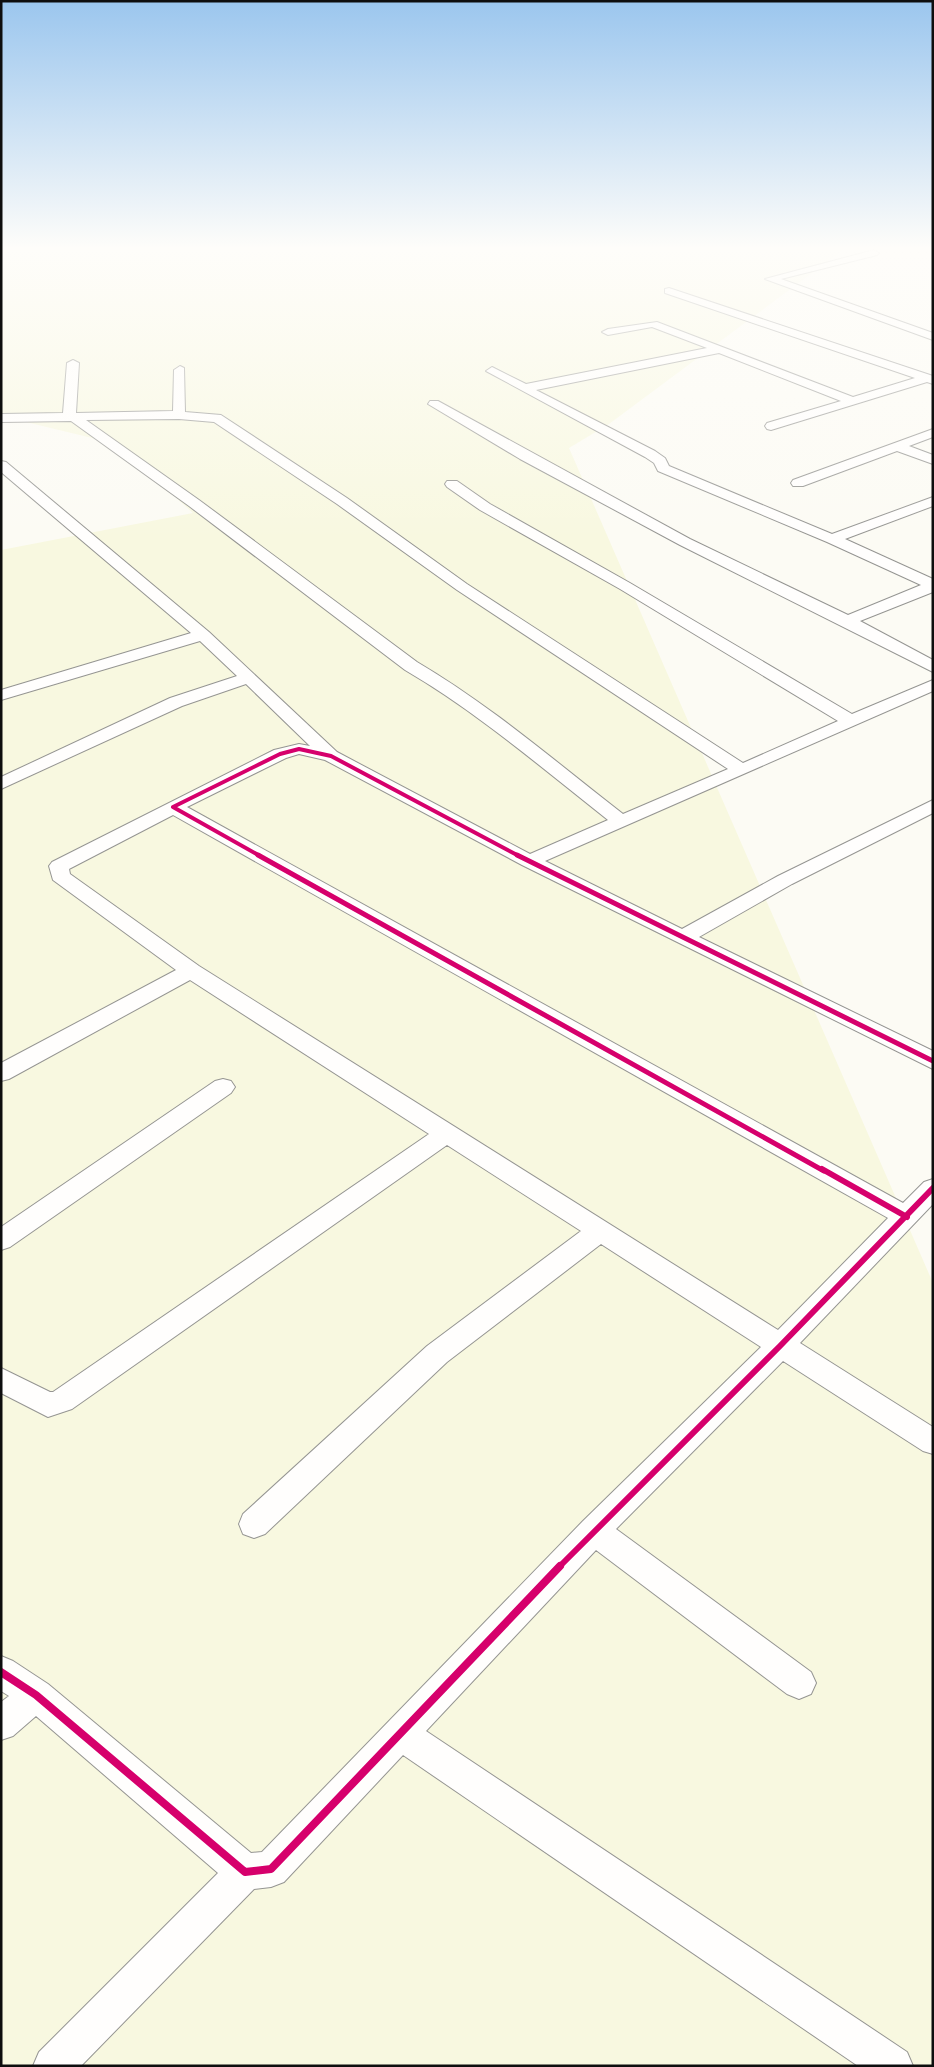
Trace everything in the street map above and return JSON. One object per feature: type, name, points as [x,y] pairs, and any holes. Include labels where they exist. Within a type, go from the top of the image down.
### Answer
[{"type":"street","points":[[713,346],[853,401]]},
{"type":"street","points":[[833,346],[930,379]]},
{"type":"street","points":[[526,388],[720,349]]},
{"type":"street","points":[[72,418],[73,363]]},
{"type":"street","points":[[179,415],[180,370]]},
{"type":"street","points":[[492,371],[650,454],[660,461],[663,468],[832,539],[933,586]]},
{"type":"street","points":[[771,426],[930,379]]},
{"type":"street","points":[[434,404],[525,456],[685,542],[847,621],[933,667]]},
{"type":"street","points":[[1,418],[179,415],[216,418],[342,501],[462,587],[742,770]]},
{"type":"street","points":[[72,418],[194,503],[411,666],[435,680],[512,736],[622,822]]},
{"type":"street","points":[[798,483],[933,433]]},
{"type":"street","points":[[898,447],[933,460]]},
{"type":"street","points":[[1,465],[203,635],[331,756],[529,861],[933,1061]]},
{"type":"street","points":[[452,484],[484,507],[625,586],[851,721]]},
{"type":"street","points":[[832,539],[933,502]]},
{"type":"street","points":[[847,621],[933,586]]},
{"type":"street","points":[[1,695],[203,635]]},
{"type":"street","points":[[1,784],[176,702],[248,678]]},
{"type":"street","points":[[529,861],[742,770],[933,685]]},
{"type":"street","points":[[331,756],[299,749],[280,754],[59,866],[60,876],[191,971],[933,1442]]},
{"type":"street","points":[[683,937],[785,880],[933,806]]},
{"type":"street","points":[[173,807],[907,1217]]},
{"type":"street","points":[[1,1073],[191,971]]},
{"type":"street","points":[[1,1240],[223,1087]]},
{"type":"street","points":[[1,1379],[48,1405],[62,1401],[448,1133]]},
{"type":"street","points":[[53,2066],[245,1872],[271,1869],[594,1531],[780,1346],[933,1188]]},
{"type":"street","points":[[254,1524],[436,1354],[600,1230]]},
{"type":"street","points":[[594,1531],[799,1683]]},
{"type":"street","points":[[1,1672],[36,1694],[245,1872]]},
{"type":"street","points":[[1,1724],[36,1694]]},
{"type":"street","points":[[400,1733],[893,2066]]},
{"type":"green space","points":[[1,346],[713,346],[609,424],[569,448],[933,1283],[933,2066],[1,2066],[1,550],[193,513],[117,444],[1,416]]},
{"type":"cycle path","points":[[907,1217],[173,807],[280,754],[299,749],[331,756],[529,861],[933,1061]]},
{"type":"cycle path","points":[[1,1672],[36,1695],[245,1872],[271,1869],[594,1531],[780,1346],[933,1188]]}]
